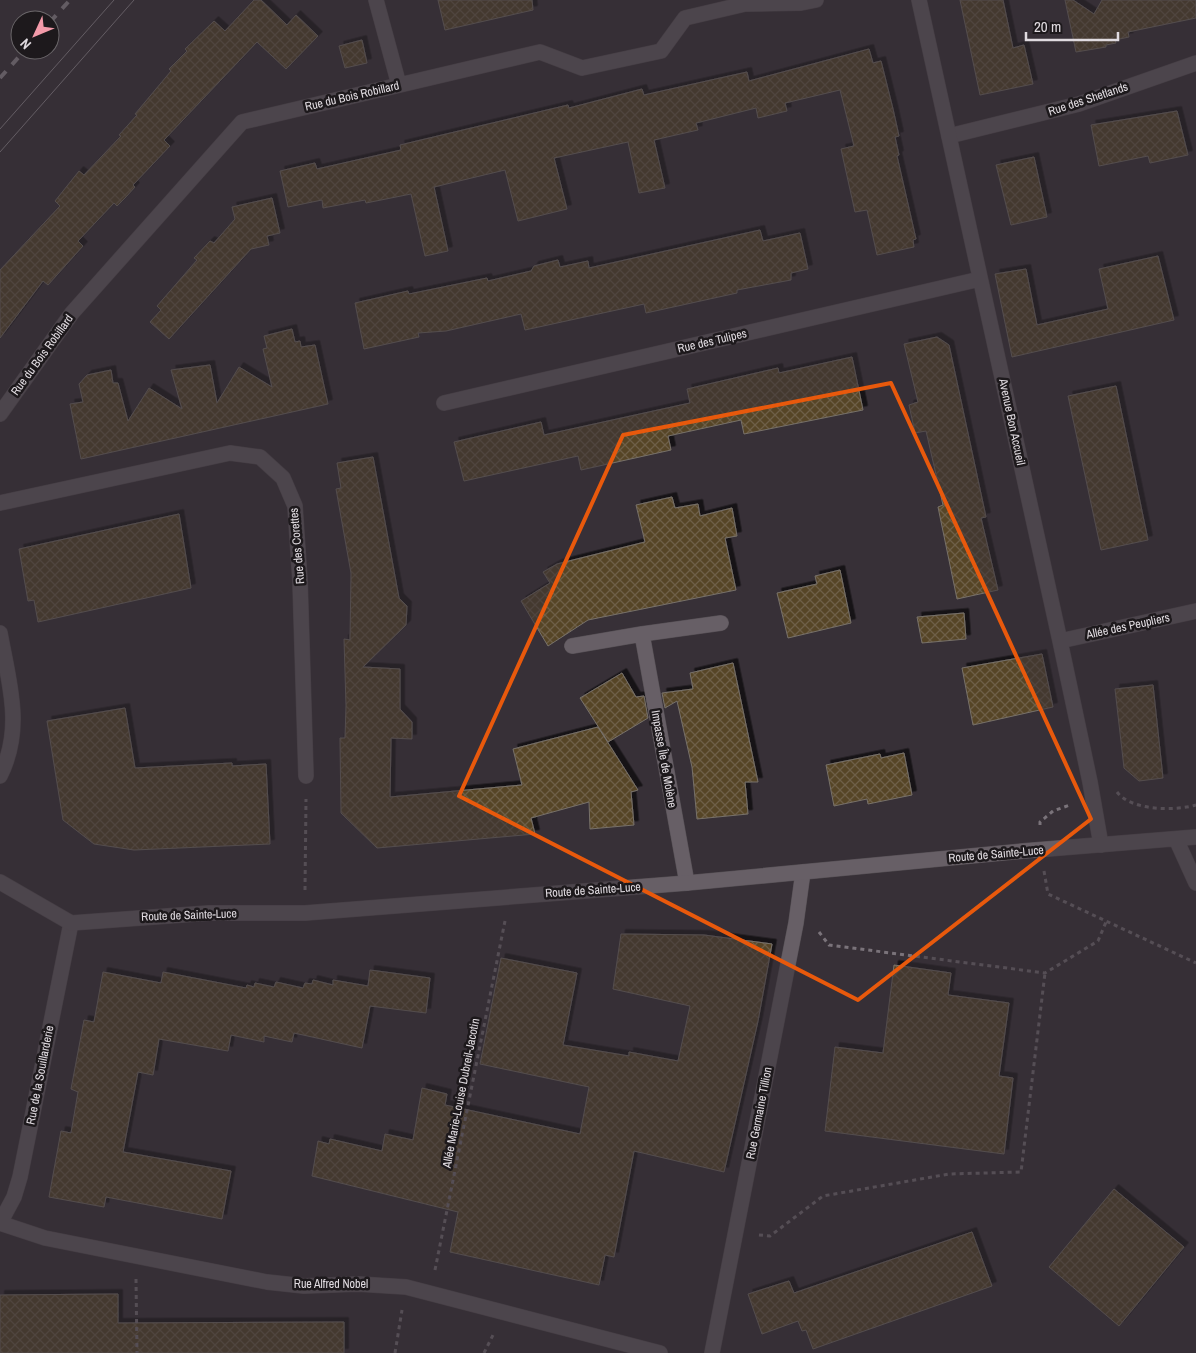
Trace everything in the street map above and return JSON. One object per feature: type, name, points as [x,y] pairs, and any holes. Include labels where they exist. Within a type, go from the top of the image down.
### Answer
[{"type":"street","points":[[376,0],[399,85]]},
{"type":"street","name":"Rue du Bois Robillard","points":[[0,414],[72,313],[242,122],[540,52],[582,68],[661,51],[685,18],[746,4],[801,3],[816,0]]},
{"type":"street","name":"Avenue Bon Accueil","points":[[919,0],[1060,641],[1090,782],[1101,845]]},
{"type":"street","name":"Rue des Shetlands","points":[[949,136],[1079,104],[1196,63]]},
{"type":"street","name":"Rue des Tulipes","points":[[444,404],[980,279]]},
{"type":"street","name":"Rue des Corettes","points":[[0,503],[230,452],[260,457],[283,478],[295,506],[300,581],[306,776]]},
{"type":"street","name":"Allée des Peupliers","points":[[1060,641],[1196,612]]},
{"type":"street","points":[[572,646],[721,623]]},
{"type":"street","points":[[0,633],[14,713],[12,743],[0,776]]},
{"type":"street","name":"Impasse Île de Molène","points":[[642,634],[686,883]]},
{"type":"street","name":"Route de Sainte-Luce","points":[[71,923],[209,913],[305,913],[686,883],[1196,837]]},
{"type":"street","points":[[1176,839],[1196,883]]},
{"type":"street","name":"Rue Germaine Tillion","points":[[712,1353],[796,923],[803,872]]},
{"type":"street","points":[[0,882],[71,923]]},
{"type":"street","name":"Rue de la Souillarderie","points":[[0,1223],[14,1197],[20,1177],[71,923]]},
{"type":"street","name":"Rue Alfred Nobel","points":[[0,1223],[45,1238],[267,1282],[304,1286],[358,1284],[406,1287],[660,1353]]},
{"type":"path","points":[[305,913],[306,776]]},
{"type":"path","points":[[1196,805],[1182,809],[1146,808],[1118,795],[1110,778],[1074,785],[1072,804],[1053,811],[1040,822],[1040,851],[1048,894],[1196,963]]},
{"type":"path","name":"Allée Marie-Louise Dubreil-Jacotin","points":[[430,1293],[509,897]]},
{"type":"path","points":[[796,923],[817,929],[829,945],[1045,973],[1098,941],[1106,922]]},
{"type":"path","points":[[736,1233],[770,1236],[823,1196],[949,1174],[1021,1172],[1045,973]]},
{"type":"path","points":[[137,1353],[136,1277],[141,1258]]},
{"type":"path","points":[[395,1353],[406,1287]]},
{"type":"highlighted area","points":[[891,383],[1091,819],[858,1000],[459,796],[623,435]]},
{"type":"building","points":[[254,0],[261,0],[287,25],[296,15],[318,36],[286,69],[257,42],[164,140],[170,146],[133,185],[135,187],[126,197],[117,206],[114,203],[78,241],[83,246],[48,285],[43,281],[0,338],[0,270],[60,206],[55,201],[79,171],[84,175],[121,136],[119,135],[137,115],[135,114],[171,71],[169,69],[187,51],[185,49],[214,21],[225,31]]},
{"type":"building","points":[[438,0],[532,0],[533,10],[445,30]]},
{"type":"building","points":[[960,0],[1003,0],[1013,48],[1024,45],[1033,84],[980,95]]},
{"type":"building","points":[[1065,0],[1073,0],[1094,14],[1102,0],[1196,0],[1196,18],[1128,32],[1129,37],[1115,40],[1116,43],[1106,45],[1106,47],[1076,52]]},
{"type":"building","points":[[362,40],[367,63],[345,68],[339,46]]},
{"type":"building","points":[[869,49],[873,63],[881,61],[893,109],[899,136],[895,137],[899,155],[897,156],[916,239],[913,240],[914,247],[877,255],[867,210],[855,212],[841,149],[854,146],[840,90],[785,103],[787,111],[758,118],[756,108],[696,123],[698,130],[654,140],[665,188],[639,193],[628,142],[554,158],[567,209],[518,221],[505,170],[434,187],[448,251],[425,256],[411,194],[366,203],[365,200],[323,208],[322,200],[288,207],[280,171],[315,163],[317,169],[401,150],[400,145],[568,105],[569,108],[642,89],[644,95],[747,72],[749,81]]},
{"type":"building","points":[[1177,111],[1188,155],[1150,163],[1148,156],[1099,166],[1091,125]]},
{"type":"building","points":[[1034,157],[1047,217],[1011,225],[996,165]]},
{"type":"building","points":[[272,198],[280,233],[267,236],[269,245],[251,249],[169,339],[150,322],[161,310],[157,306],[197,260],[194,258],[210,241],[214,243],[235,219],[232,207]]},
{"type":"building","points":[[760,230],[763,241],[800,233],[808,269],[791,273],[791,280],[737,290],[737,293],[646,313],[644,304],[525,330],[521,314],[446,331],[418,333],[419,337],[364,349],[355,303],[408,291],[409,294],[487,278],[488,281],[531,271],[534,266],[558,260],[560,267],[588,261],[589,268]]},
{"type":"building","points":[[1158,256],[1174,320],[1012,357],[995,274],[1026,269],[1037,325],[1108,309],[1099,269]]},
{"type":"building","points":[[292,329],[295,342],[300,341],[301,347],[315,345],[328,404],[81,459],[70,404],[83,402],[79,384],[87,375],[111,370],[113,383],[118,383],[128,421],[149,388],[182,409],[171,370],[210,365],[217,403],[239,367],[272,387],[263,349],[267,348],[264,336]]},
{"type":"building","points":[[937,337],[949,345],[986,517],[981,518],[998,590],[957,599],[938,507],[943,505],[926,431],[915,433],[909,405],[918,402],[904,344]]},
{"type":"building","points":[[852,357],[863,410],[744,434],[741,420],[668,436],[671,450],[581,470],[578,456],[464,481],[454,442],[541,422],[544,435],[690,403],[687,389],[778,368],[779,373]]},
{"type":"building","points":[[1116,386],[1148,540],[1101,550],[1068,396]]},
{"type":"building","points":[[373,457],[399,598],[407,606],[406,625],[363,667],[400,669],[400,709],[412,722],[412,739],[391,738],[390,797],[522,785],[513,749],[598,727],[638,790],[631,792],[634,825],[590,829],[589,802],[531,818],[535,834],[377,848],[341,813],[340,738],[345,738],[346,706],[344,639],[350,640],[351,573],[336,489],[341,488],[337,463]]},
{"type":"building","points":[[672,497],[675,508],[698,504],[700,516],[732,508],[737,536],[725,538],[736,590],[588,620],[548,646],[521,601],[550,583],[543,572],[557,564],[645,542],[636,505]]},
{"type":"building","points":[[179,514],[191,588],[38,622],[34,600],[28,601],[19,549]]},
{"type":"building","points":[[840,570],[851,623],[788,638],[777,593],[817,584],[815,576]]},
{"type":"building","points":[[964,613],[966,639],[922,643],[917,617]]},
{"type":"building","points":[[1042,654],[1053,707],[973,725],[962,668]]},
{"type":"building","points":[[733,663],[758,782],[745,782],[748,814],[697,819],[692,767],[677,701],[665,708],[662,693],[693,689],[690,673]]},
{"type":"building","points":[[622,673],[636,697],[644,696],[648,718],[608,742],[580,698]]},
{"type":"building","points":[[1153,685],[1163,778],[1139,781],[1124,768],[1115,689]]},
{"type":"building","points":[[125,708],[135,768],[232,763],[232,766],[266,764],[270,844],[134,850],[94,844],[63,820],[47,721]]},
{"type":"building","points":[[904,753],[912,795],[868,804],[867,799],[834,806],[826,765],[880,754],[881,758]]},
{"type":"building","points":[[621,934],[704,935],[772,944],[758,1021],[724,1172],[634,1151],[614,1257],[605,1255],[599,1285],[450,1252],[458,1212],[312,1176],[318,1141],[329,1144],[330,1139],[382,1151],[385,1134],[413,1140],[422,1088],[447,1094],[445,1105],[580,1134],[589,1087],[480,1064],[501,958],[577,973],[563,1045],[629,1056],[629,1052],[678,1061],[690,1006],[613,989]]},
{"type":"building","points":[[894,965],[951,973],[948,995],[1009,1003],[999,1076],[1013,1078],[1004,1154],[825,1131],[835,1047],[883,1053]]},
{"type":"building","points":[[370,970],[430,978],[426,1013],[370,1006],[362,1048],[294,1033],[292,1042],[264,1036],[264,1042],[231,1035],[228,1051],[159,1039],[153,1075],[138,1072],[123,1152],[231,1171],[222,1219],[106,1197],[104,1207],[49,1197],[61,1131],[71,1133],[78,1092],[71,1089],[84,1020],[94,1022],[103,972],[161,983],[163,972],[246,988],[247,985],[254,987],[255,983],[274,987],[276,982],[303,988],[305,983],[312,984],[313,980],[333,985],[333,980],[368,986]]},
{"type":"building","points":[[1114,1189],[1184,1247],[1119,1326],[1049,1267]]},
{"type":"building","points":[[972,1232],[992,1286],[813,1349],[806,1330],[802,1331],[798,1321],[762,1334],[748,1294],[789,1281],[794,1293]]},
{"type":"building","points":[[118,1294],[118,1323],[344,1322],[344,1353],[0,1353],[0,1295]]},
{"type":"tram line","points":[[0,129],[114,0]]},
{"type":"tram line","points":[[0,152],[134,0]]},
{"type":"railway","points":[[60,11],[70,0]]},
{"type":"railway","points":[[0,78],[16,60]]}]
